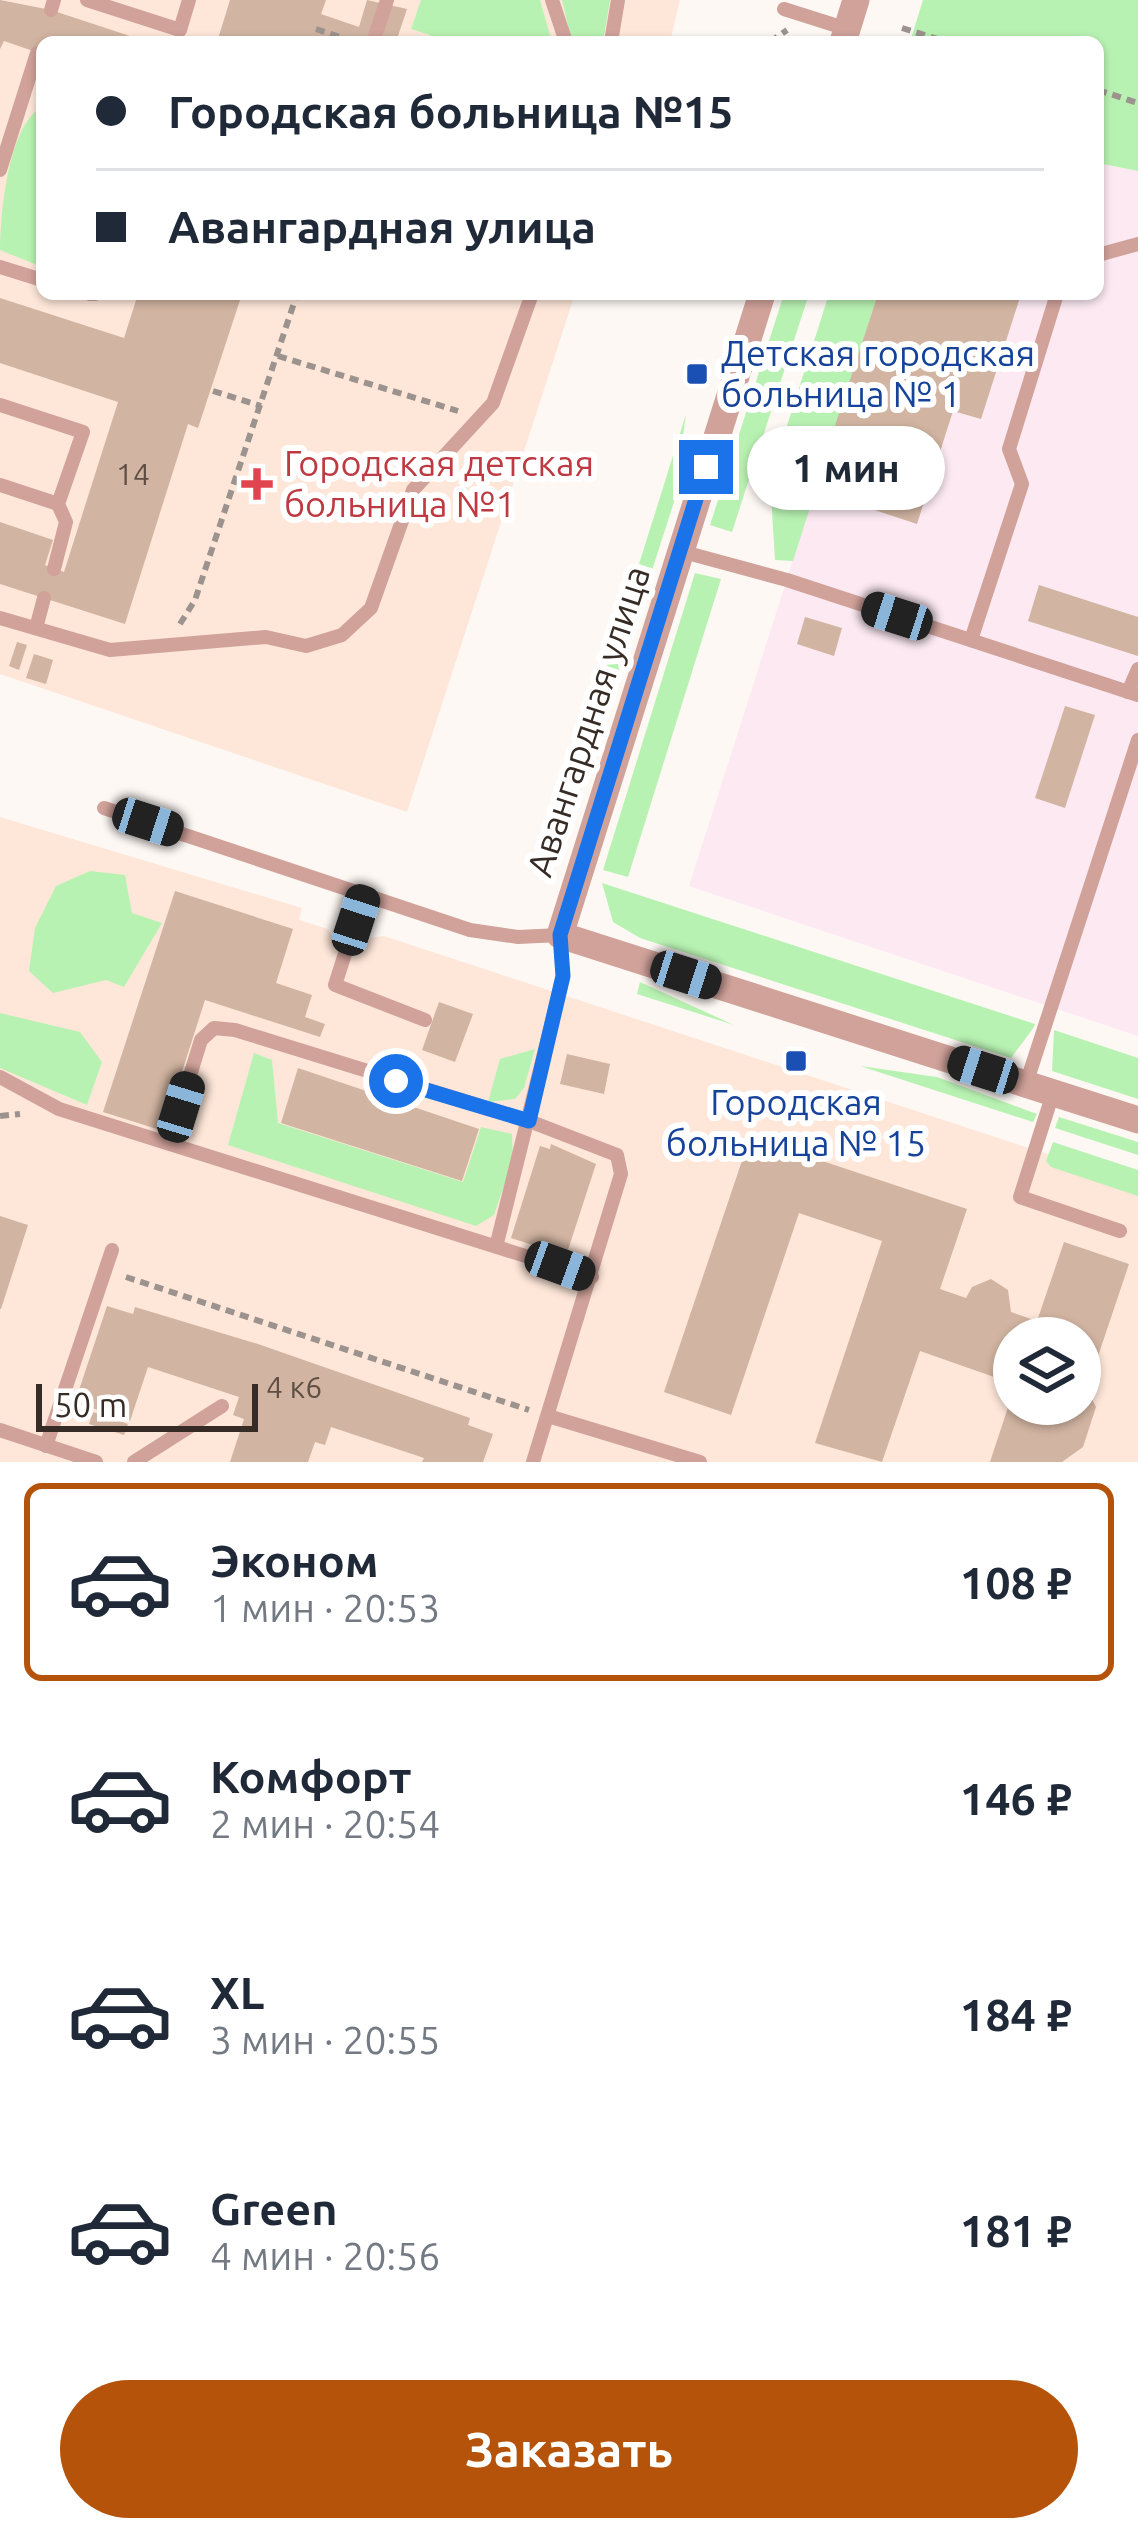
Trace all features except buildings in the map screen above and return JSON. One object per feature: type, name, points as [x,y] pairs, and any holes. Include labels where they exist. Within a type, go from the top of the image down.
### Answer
[{"type":"street","points":[[844,36],[856,0]]},
{"type":"street","name":"Авангардная улица","points":[[760,300],[560,935],[1138,1120]]},
{"type":"lane","points":[[87,0],[180,30],[189,0]]},
{"type":"lane","points":[[375,36],[387,0]]},
{"type":"lane","points":[[552,0],[564,36]]},
{"type":"lane","points":[[612,36],[618,0]]},
{"type":"lane","points":[[784,9],[844,36]]},
{"type":"lane","points":[[0,170],[36,56]]},
{"type":"lane","points":[[26,89],[36,92]]},
{"type":"lane","points":[[1104,253],[1138,244]]},
{"type":"lane","points":[[0,267],[36,278]]},
{"type":"lane","points":[[0,619],[110,650],[266,638],[306,646],[354,627],[371,608],[413,490],[494,403],[530,300]]},
{"type":"lane","points":[[970,640],[1022,484],[1009,449],[1055,300]]},
{"type":"lane","points":[[0,405],[82,433],[58,503],[66,522],[54,569]]},
{"type":"lane","points":[[0,485],[58,503]]},
{"type":"lane","points":[[680,550],[1133,694],[1138,669]]},
{"type":"lane","points":[[36,628],[44,598]]},
{"type":"lane","points":[[1026,1084],[1138,740]]},
{"type":"lane","points":[[104,808],[495,936],[560,935],[563,976],[497,1244]]},
{"type":"lane","points":[[364,894],[335,985],[425,1020]]},
{"type":"lane","points":[[170,1140],[201,1040],[214,1028],[235,1030],[529,1121],[617,1155],[621,1174],[533,1462]]},
{"type":"lane","points":[[0,1077],[59,1109],[145,1137],[170,1140],[592,1277]]},
{"type":"lane","points":[[1053,1093],[1020,1196],[1120,1231]]},
{"type":"lane","points":[[46,1446],[112,1250]]},
{"type":"lane","points":[[134,1462],[222,1406]]},
{"type":"lane","points":[[548,1416],[700,1462]]},
{"type":"lane","points":[[0,1430],[96,1462]]},
{"type":"path","points":[[902,28],[928,36]]},
{"type":"path","points":[[316,29],[336,36]]},
{"type":"path","points":[[1104,92],[1138,103]]},
{"type":"path","points":[[167,646],[195,600],[295,300]]},
{"type":"path","points":[[278,356],[478,417]]},
{"type":"path","points":[[213,391],[261,406]]},
{"type":"path","points":[[106,1270],[548,1416]]},
{"type":"shaded area","name":"Городская детская больница №1","points":[[0,0],[680,0],[671,36],[36,36],[36,300],[573,300],[407,812],[0,674]]},
{"type":"shaded area","points":[[1104,164],[1138,171],[1138,1036],[689,886],[876,300],[1104,300]]},
{"type":"shaded area","points":[[0,817],[302,908],[299,920],[328,929],[335,942],[363,949],[370,938],[384,936],[1138,1184],[1138,1462],[0,1462]]},
{"type":"green space","points":[[421,0],[540,0],[550,36],[430,36],[411,29]]},
{"type":"green space","points":[[562,0],[610,0],[604,36],[571,36]]},
{"type":"green space","points":[[923,0],[1138,0],[1138,171],[1104,164],[1104,36],[912,36]]},
{"type":"green space","points":[[36,112],[36,265],[0,250],[4,194],[14,151]]},
{"type":"green space","points":[[782,300],[807,300],[732,532],[710,525]]},
{"type":"green space","points":[[827,300],[876,300],[793,561],[775,560],[770,479]]},
{"type":"green space","points":[[686,414],[674,502],[560,856],[549,852]]},
{"type":"green space","points":[[695,573],[721,579],[628,877],[603,870]]},
{"type":"green space","points":[[90,871],[125,875],[132,913],[162,923],[124,987],[106,980],[53,993],[29,971],[35,928],[56,886]]},
{"type":"green space","points":[[602,883],[1035,1024],[1011,1058],[640,938],[613,922]]},
{"type":"green space","points":[[640,982],[734,1025],[637,994]]},
{"type":"green space","points":[[0,1013],[80,1032],[102,1062],[87,1105],[0,1068]]},
{"type":"green space","points":[[1054,1030],[1138,1058],[1138,1099],[1052,1071]]},
{"type":"green space","points":[[535,1049],[524,1088],[515,1099],[488,1102],[500,1059]]},
{"type":"green space","points":[[254,1053],[272,1060],[278,1123],[463,1182],[481,1127],[512,1134],[513,1159],[494,1215],[476,1226],[228,1145]]},
{"type":"green space","points":[[860,1066],[937,1077],[1037,1114],[1033,1122]]},
{"type":"green space","points":[[1059,1117],[1138,1142],[1138,1155],[1055,1128]]},
{"type":"green space","points":[[1053,1142],[1138,1170],[1138,1196],[1051,1167],[1046,1161]]},
{"type":"place","name":"Детская городская больница № 1","points":[[697,374]]},
{"type":"place","name":"Городская детская больница №1","points":[[257,484]]},
{"type":"place","name":"Городская больница № 15","points":[[796,1061]]},
{"type":"route","points":[[396,1081],[529,1121],[563,976],[560,935],[706,467]]}]
